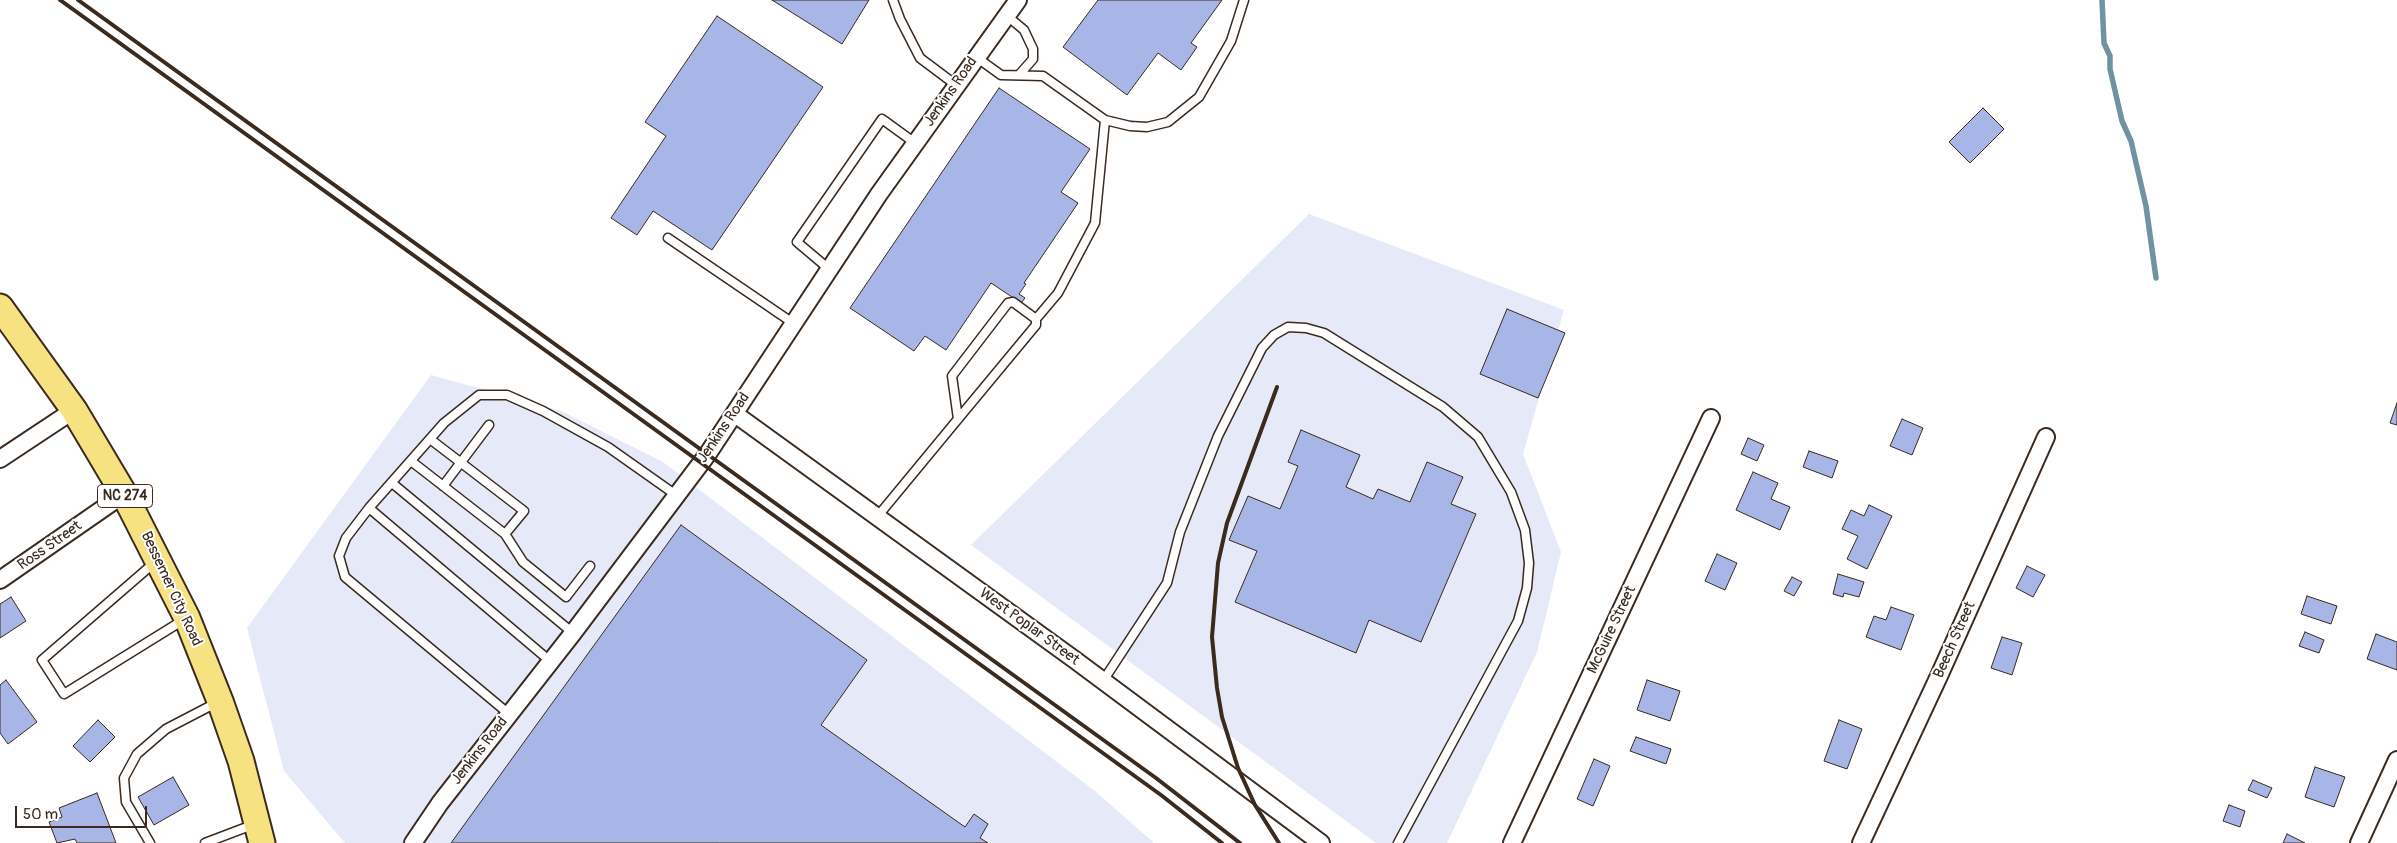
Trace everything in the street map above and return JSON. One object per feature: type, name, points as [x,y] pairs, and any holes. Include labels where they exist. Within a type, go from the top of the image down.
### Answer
[{"type":"main road","name":"Bessemer City Road","points":[[0,307],[74,410],[124,494],[187,618],[220,701],[240,761],[260,833]]},
{"type":"street","name":"Jenkins Road","points":[[413,843],[440,803],[573,632],[735,414],[792,323],[956,85],[1018,0]]},
{"type":"street","points":[[0,459],[74,410]]},
{"type":"street","name":"West Poplar Street","points":[[735,414],[1103,681],[1321,843]]},
{"type":"street","name":"McGuire Street","points":[[1512,843],[1711,418]]},
{"type":"street","name":"Beech Street","points":[[1862,843],[2046,437]]},
{"type":"street","name":"Ross Street","points":[[0,580],[124,494]]},
{"type":"street","points":[[2359,843],[2397,760]]},
{"type":"lane","points":[[893,0],[900,19],[920,58],[956,85]]},
{"type":"lane","points":[[976,57],[1001,75],[1043,76],[1105,120],[1130,126],[1147,126],[1168,122],[1199,97],[1231,42],[1244,0]]},
{"type":"lane","points":[[1006,15],[1024,30],[1033,49],[1033,59],[1019,75]]},
{"type":"lane","points":[[829,269],[797,242],[882,119],[915,144]]},
{"type":"lane","points":[[877,517],[1036,325],[1036,319],[1058,293],[1095,223],[1105,120]]},
{"type":"lane","points":[[668,238],[792,323]]},
{"type":"lane","points":[[958,419],[952,376],[1008,303],[1013,302],[1036,319]]},
{"type":"lane","points":[[1103,681],[1167,583],[1180,532],[1218,436],[1262,348],[1274,335],[1288,328],[1306,328],[1324,334],[1443,407],[1478,438],[1511,492],[1525,530],[1529,563],[1527,588],[1518,621],[1398,843]]},
{"type":"lane","points":[[509,714],[345,577],[339,556],[346,538],[444,423],[479,396],[507,395],[543,411],[608,447],[676,495]]},
{"type":"lane","points":[[442,486],[489,425]]},
{"type":"lane","points":[[430,439],[524,512],[505,534]]},
{"type":"lane","points":[[410,461],[505,534],[523,562],[566,597],[590,566]]},
{"type":"lane","points":[[392,484],[573,632]]},
{"type":"lane","points":[[370,508],[550,661]]},
{"type":"lane","points":[[158,560],[42,660],[64,694],[187,618]]},
{"type":"lane","points":[[150,843],[126,802],[124,778],[137,754],[166,729],[220,701]]},
{"type":"lane","points":[[206,843],[260,833]]},
{"type":"shaded area","points":[[1309,214],[1564,310],[1523,454],[1561,552],[1537,652],[1447,843],[1376,843],[971,545]]},
{"type":"shaded area","points":[[431,375],[561,411],[663,462],[1095,791],[1154,843],[345,843],[284,771],[247,628]]},
{"type":"building","points":[[772,0],[869,0],[842,44]]},
{"type":"building","points":[[1098,0],[1222,0],[1191,43],[1197,47],[1181,70],[1158,53],[1127,95],[1063,47]]},
{"type":"building","points":[[717,16],[823,87],[712,250],[653,211],[637,235],[611,218],[666,136],[645,122]]},
{"type":"building","points":[[999,88],[1090,149],[1061,192],[1078,203],[1024,283],[1026,284],[1019,294],[1025,298],[1021,303],[991,283],[946,350],[925,336],[914,351],[850,308]]},
{"type":"building","points":[[1983,108],[2004,129],[1970,163],[1949,142]]},
{"type":"building","points":[[1507,309],[1565,333],[1538,398],[1480,374]]},
{"type":"building","points":[[2397,403],[2397,425],[2390,423]]},
{"type":"building","points":[[1902,419],[1923,428],[1912,455],[1890,446]]},
{"type":"building","points":[[1301,430],[1360,455],[1346,487],[1373,499],[1378,489],[1410,502],[1427,462],[1463,477],[1451,504],[1476,514],[1421,642],[1369,620],[1356,653],[1235,602],[1257,551],[1229,540],[1248,496],[1280,509],[1298,466],[1288,462]]},
{"type":"building","points":[[1748,438],[1764,445],[1757,461],[1741,454]]},
{"type":"building","points":[[1809,451],[1838,461],[1832,478],[1803,467]]},
{"type":"building","points":[[1753,472],[1778,483],[1771,499],[1790,507],[1780,530],[1736,510]]},
{"type":"building","points":[[1869,505],[1892,516],[1867,569],[1847,559],[1858,536],[1842,529],[1851,510],[1864,516]]},
{"type":"building","points":[[681,525],[867,660],[821,725],[965,827],[974,814],[988,824],[980,838],[988,843],[451,843]]},
{"type":"building","points":[[1717,554],[1737,563],[1725,590],[1705,581]]},
{"type":"building","points":[[2027,566],[2045,575],[2033,597],[2016,588]]},
{"type":"building","points":[[1838,574],[1864,582],[1859,597],[1844,593],[1843,597],[1833,594]]},
{"type":"building","points":[[1792,577],[1802,582],[1794,596],[1784,591]]},
{"type":"building","points":[[2307,596],[2337,606],[2331,624],[2301,614]]},
{"type":"building","points":[[11,597],[26,621],[0,638],[0,604]]},
{"type":"building","points":[[1891,607],[1914,615],[1901,650],[1866,637],[1874,616],[1886,620]]},
{"type":"building","points":[[2305,632],[2324,640],[2319,653],[2299,646]]},
{"type":"building","points":[[2376,634],[2397,642],[2397,670],[2367,659]]},
{"type":"building","points":[[2002,637],[2022,643],[2012,675],[1991,668]]},
{"type":"building","points":[[6,680],[37,722],[8,744],[0,733],[0,685]]},
{"type":"building","points":[[1647,680],[1680,691],[1670,721],[1637,710]]},
{"type":"building","points":[[98,720],[115,737],[90,762],[73,746]]},
{"type":"building","points":[[1839,720],[1862,729],[1847,769],[1824,761]]},
{"type":"building","points":[[1636,737],[1671,749],[1666,764],[1630,751]]},
{"type":"building","points":[[1594,759],[1610,766],[1593,806],[1577,799]]},
{"type":"building","points":[[2315,767],[2345,777],[2334,807],[2305,797]]},
{"type":"building","points":[[173,777],[189,805],[154,825],[138,797]]},
{"type":"building","points":[[2253,780],[2272,788],[2267,798],[2248,790]]},
{"type":"building","points":[[97,793],[116,843],[77,843],[75,839],[57,843],[49,822],[62,817],[59,808]]},
{"type":"building","points":[[2229,805],[2245,811],[2240,827],[2223,821]]},
{"type":"building","points":[[2287,834],[2305,843],[2283,843]]},
{"type":"waterway","points":[[2102,0],[2104,43],[2110,56],[2110,69],[2122,121],[2131,141],[2146,206],[2156,278]]},
{"type":"railway","points":[[60,0],[1161,795],[1222,843]]},
{"type":"railway","points":[[78,0],[1156,778],[1240,843]]},
{"type":"railway","points":[[1277,387],[1227,523],[1218,563],[1212,637],[1222,717],[1238,768],[1255,805],[1279,843]]}]
